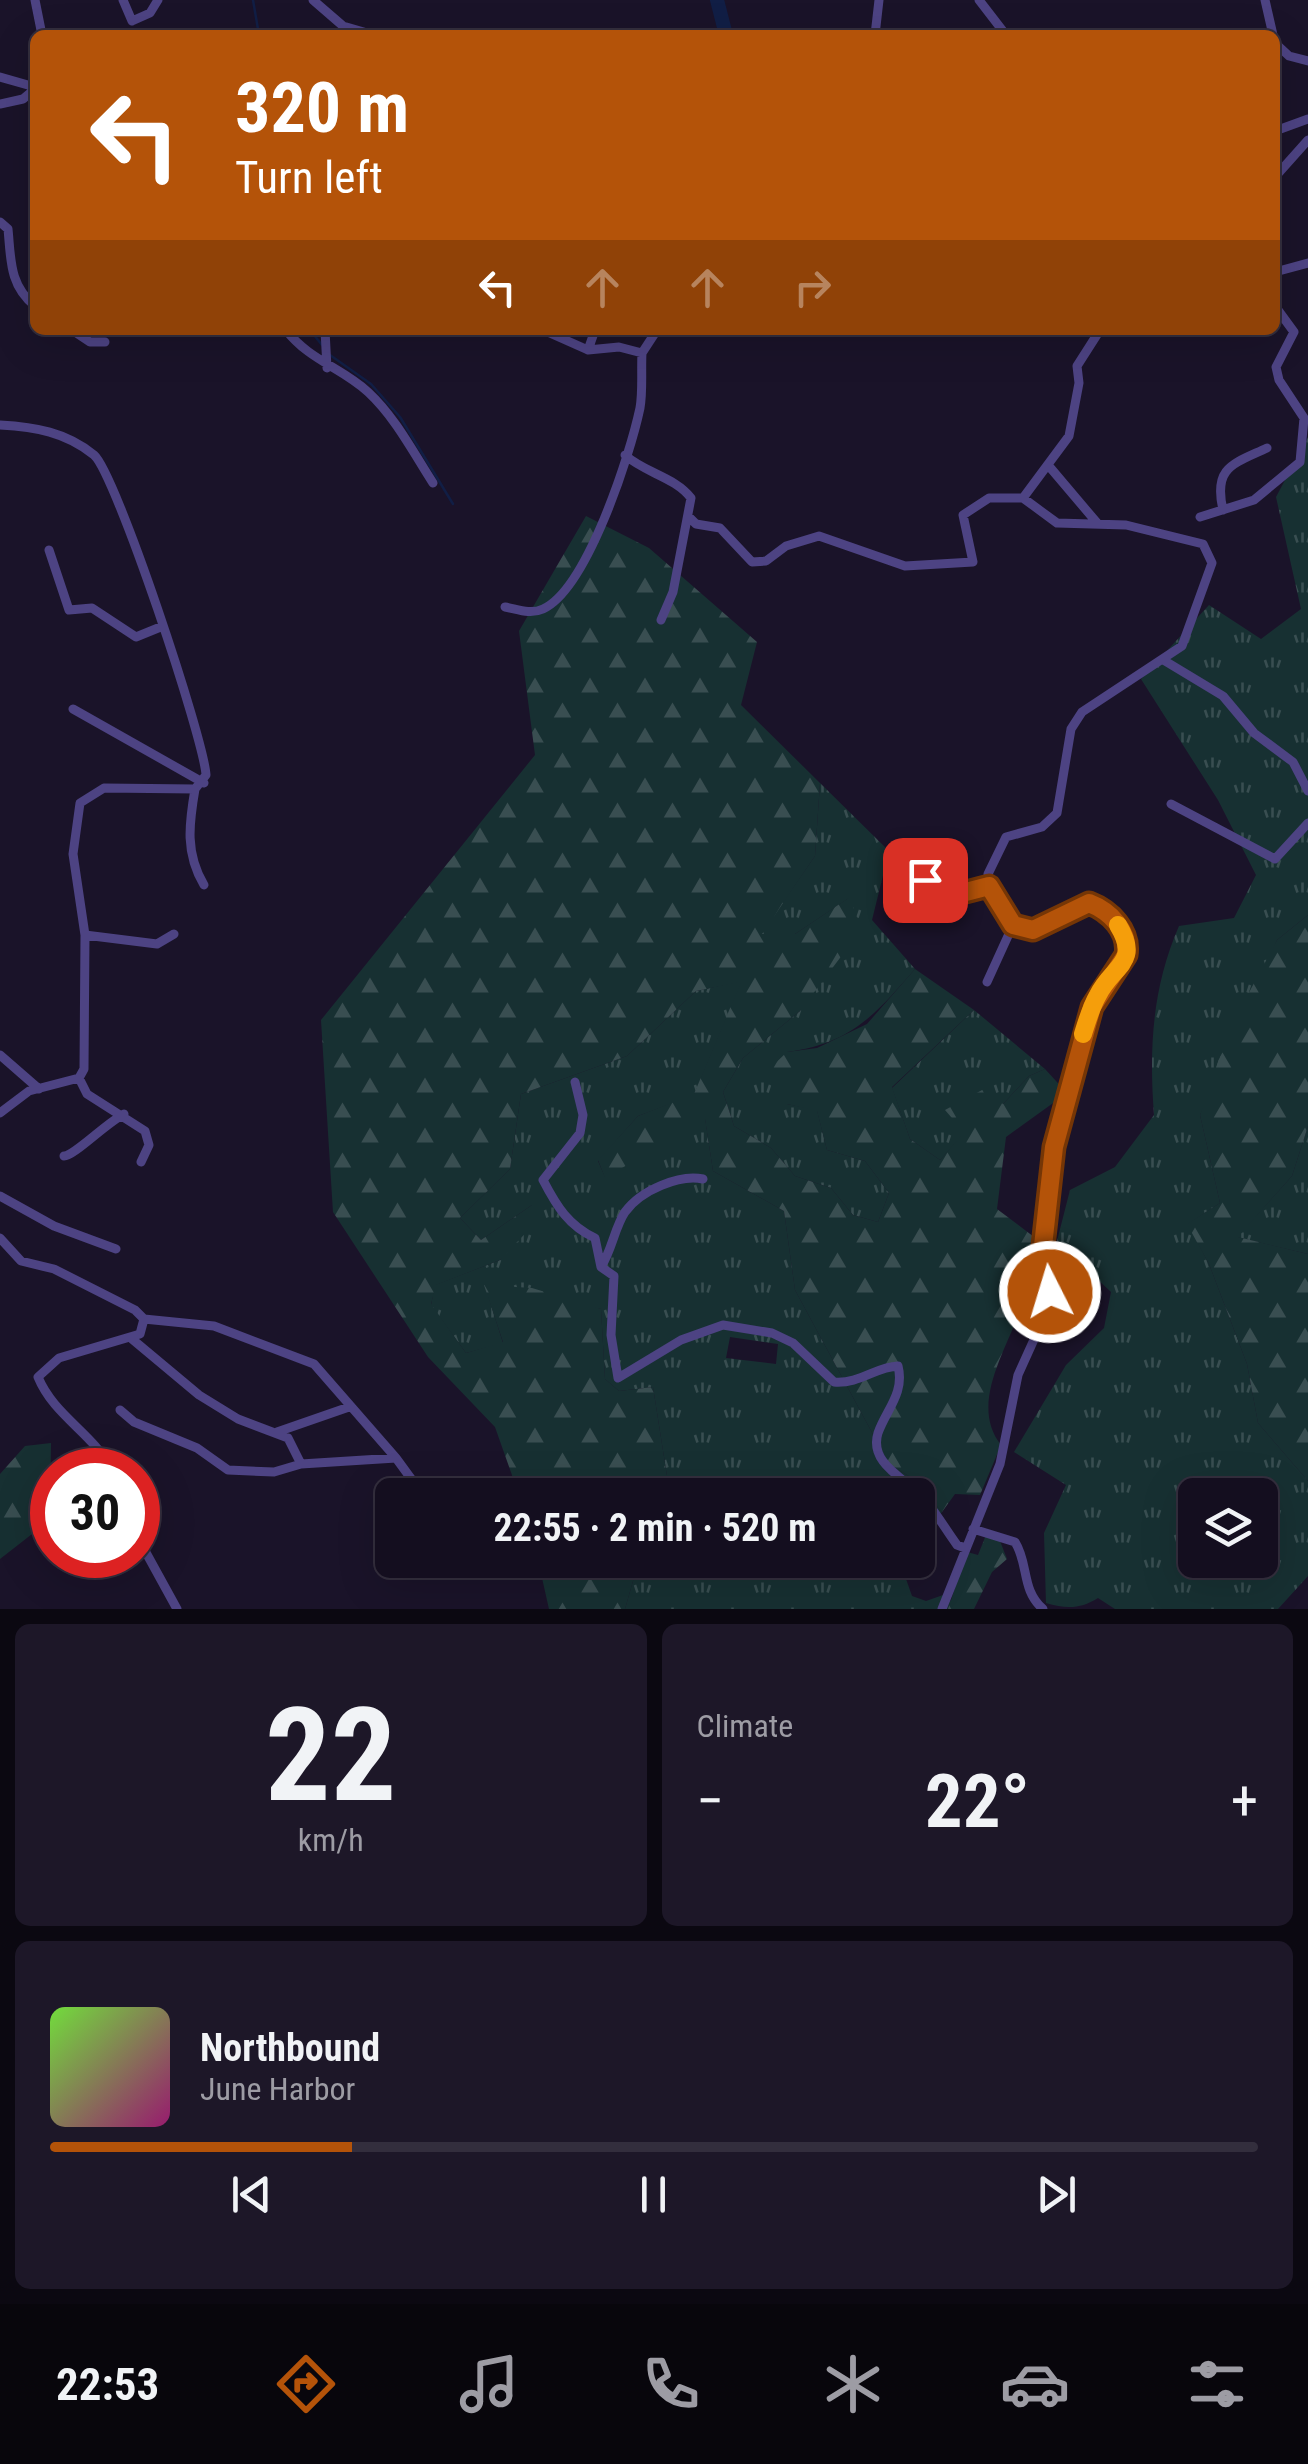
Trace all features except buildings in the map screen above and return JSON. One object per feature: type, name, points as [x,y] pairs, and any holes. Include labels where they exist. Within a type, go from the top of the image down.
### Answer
[{"type":"street","points":[[35,0],[41,30]]},
{"type":"street","points":[[122,0],[132,30]]},
{"type":"street","points":[[132,21],[150,13],[158,0]]},
{"type":"street","points":[[314,0],[343,26],[357,30]]},
{"type":"street","points":[[876,30],[879,0]]},
{"type":"street","points":[[979,0],[1002,30]]},
{"type":"street","points":[[1265,0],[1272,30]]},
{"type":"street","points":[[1280,48],[1289,56],[1308,61]]},
{"type":"street","points":[[0,77],[30,86]]},
{"type":"street","points":[[0,104],[30,92]]},
{"type":"street","points":[[1280,129],[1308,118]]},
{"type":"street","points":[[1280,171],[1308,140]]},
{"type":"street","points":[[0,222],[8,229],[6,257],[13,277],[30,299]]},
{"type":"street","points":[[1280,271],[1308,263]]},
{"type":"street","points":[[1200,517],[1254,500],[1300,462],[1304,418],[1278,380],[1276,367],[1294,332],[1280,313]]},
{"type":"street","points":[[80,335],[90,342],[105,342]]},
{"type":"street","points":[[292,335],[328,368],[366,390],[394,422],[433,483]]},
{"type":"street","points":[[326,335],[328,368]]},
{"type":"street","points":[[554,335],[588,350],[618,347],[642,353]]},
{"type":"street","points":[[588,350],[593,335]]},
{"type":"street","points":[[504,606],[532,613],[547,608],[585,558],[611,507],[640,406],[642,353],[654,335]]},
{"type":"street","points":[[1023,498],[1070,436],[1079,383],[1077,366],[1097,335]]},
{"type":"street","points":[[0,424],[52,431],[99,460],[163,626],[205,751],[188,832],[194,868],[204,885]]},
{"type":"street","points":[[1223,510],[1218,484],[1222,475],[1267,448]]},
{"type":"street","points":[[626,455],[641,469],[682,486],[691,498],[673,592],[661,620]]},
{"type":"street","points":[[1048,465],[1098,524]]},
{"type":"street","points":[[689,517],[696,524],[720,528],[752,562],[766,561],[786,546],[819,536],[905,566],[973,562],[963,515],[989,498],[1023,498],[1057,523],[1126,525],[1203,544],[1212,563],[1182,646],[1165,661],[1082,712],[1071,729],[1056,813],[1042,826],[1006,837],[988,874],[989,886],[1013,925],[1033,930],[1089,903],[1113,917],[1128,947],[1120,968],[1098,993],[1079,1045],[1048,1185],[1050,1213],[1042,1255],[1052,1300],[1018,1376],[1000,1464],[942,1609]]},
{"type":"street","points":[[49,550],[69,610],[92,608],[136,637],[163,626]]},
{"type":"street","points":[[1165,661],[1223,696],[1254,733],[1293,762],[1308,791]]},
{"type":"street","points":[[73,709],[199,786]]},
{"type":"street","points":[[0,1114],[38,1089],[80,1078],[84,1070],[85,935],[83,898],[73,854],[80,803],[104,788],[199,786]]},
{"type":"street","points":[[1171,804],[1274,860],[1308,822]]},
{"type":"street","points":[[925,880],[962,893],[989,886]]},
{"type":"street","points":[[987,982],[1013,925]]},
{"type":"street","points":[[85,935],[160,944],[174,934]]},
{"type":"street","points":[[0,1055],[38,1089]]},
{"type":"street","points":[[80,1078],[87,1094],[137,1122],[148,1138],[142,1162]]},
{"type":"street","points":[[575,1082],[583,1115],[580,1133],[543,1180],[561,1214],[583,1235],[595,1238],[601,1267],[614,1276],[616,1290],[610,1311],[618,1378],[681,1340],[724,1325],[772,1332],[793,1343],[834,1382],[854,1383],[884,1367],[898,1366],[896,1401],[878,1433],[880,1457],[886,1468],[926,1500],[957,1545],[965,1548]]},
{"type":"street","points":[[64,1156],[76,1154],[98,1128],[124,1114]]},
{"type":"street","points":[[601,1267],[625,1212],[649,1192],[684,1176],[703,1179]]},
{"type":"street","points":[[0,1196],[54,1226],[116,1249]]},
{"type":"street","points":[[0,1238],[20,1261],[54,1269],[144,1318],[214,1326],[250,1343],[306,1360],[411,1478]]},
{"type":"street","points":[[95,1448],[49,1402],[38,1377],[59,1358],[132,1339],[144,1328],[144,1318]]},
{"type":"street","points":[[132,1339],[199,1395],[238,1418],[277,1432],[293,1444],[300,1464]]},
{"type":"street","points":[[277,1432],[349,1407]]},
{"type":"street","points":[[120,1410],[134,1422],[197,1448],[228,1470],[274,1472],[300,1464],[396,1458]]},
{"type":"street","points":[[973,1529],[1015,1542],[1024,1556],[1025,1583],[1043,1609]]},
{"type":"street","points":[[160,1578],[177,1609]]},
{"type":"green space","points":[[1308,437],[1308,915],[1277,940],[1200,1115],[1220,1203],[1188,1224],[1209,1264],[1247,1364],[1258,1423],[1308,1481],[1308,1576],[1278,1609],[1115,1609],[1098,1598],[1079,1606],[1046,1603],[1044,1533],[1066,1485],[1014,1452],[1066,1365],[1104,1328],[1111,1292],[1057,1241],[1070,1190],[1115,1167],[1154,1115],[1154,1019],[1163,972],[1179,926],[1234,918],[1256,875],[1218,800],[1141,679],[1209,605],[1261,639],[1301,609],[1276,497]]},
{"type":"green space","points":[[586,516],[649,548],[757,642],[741,705],[820,783],[815,856],[762,934],[795,934],[850,897],[861,930],[800,1011],[743,1058],[723,1092],[734,1126],[771,1148],[795,1176],[831,1188],[853,1215],[878,1222],[889,1193],[865,1161],[827,1150],[817,1111],[787,1104],[763,1075],[787,1052],[817,1048],[867,1024],[915,969],[974,1010],[892,1087],[910,1139],[940,1160],[964,1132],[945,1110],[984,1089],[1003,1104],[1029,1076],[1045,1069],[1067,1093],[1006,1137],[997,1209],[1042,1243],[1000,1297],[1019,1313],[989,1397],[992,1430],[1001,1445],[980,1495],[955,1494],[942,1512],[935,1504],[935,1478],[912,1478],[889,1464],[795,1290],[784,1211],[713,1171],[705,1119],[605,1178],[598,1160],[638,1116],[694,1094],[741,982],[696,991],[627,1056],[521,1094],[510,1169],[460,1218],[481,1240],[532,1205],[542,1216],[500,1260],[436,1285],[431,1304],[466,1353],[503,1342],[484,1285],[532,1288],[601,1309],[605,1379],[619,1391],[653,1387],[667,1478],[513,1478],[495,1427],[428,1357],[333,1212],[321,1020],[535,755],[519,631]]},
{"type":"green space","points":[[820,783],[889,851],[872,920],[915,969],[860,1025],[828,1042],[787,1052],[787,1104],[817,1110],[827,1150],[865,1161],[889,1193],[878,1222],[853,1215],[831,1188],[795,1176],[771,1148],[734,1126],[723,1092],[743,1058],[800,1011],[849,898],[795,934],[761,934],[815,856]]},
{"type":"green space","points":[[1308,915],[1308,1126],[1292,1176],[1238,1237],[1308,1254],[1308,1481],[1258,1423],[1247,1364],[1209,1264],[1187,1224],[1220,1203],[1200,1115],[1229,1030],[1277,940]]},
{"type":"green space","points":[[742,981],[694,1095],[638,1116],[598,1161],[605,1177],[705,1118],[713,1171],[784,1211],[795,1290],[889,1464],[912,1478],[667,1478],[653,1387],[619,1391],[605,1379],[601,1309],[485,1286],[503,1343],[466,1353],[431,1305],[435,1285],[500,1260],[532,1205],[481,1240],[460,1218],[510,1169],[521,1094],[627,1056],[696,991]],"holes":[[[730,1337],[778,1344],[776,1364],[726,1358]]]},
{"type":"green space","points":[[974,1010],[1045,1069],[1029,1076],[1003,1104],[946,1110],[965,1132],[940,1160],[910,1139],[892,1088]]},
{"type":"green space","points":[[1308,1126],[1308,1254],[1237,1237],[1292,1176]]},
{"type":"green space","points":[[51,1443],[51,1448],[30,1448],[30,1536],[0,1559],[0,1474],[25,1446]]},
{"type":"green space","points":[[986,1535],[1000,1541],[1007,1559],[992,1572],[974,1609],[948,1609],[967,1552],[978,1555]]},
{"type":"green space","points":[[542,1578],[634,1578],[625,1609],[549,1609]]},
{"type":"green space","points":[[634,1578],[906,1578],[912,1596],[926,1601],[946,1594],[952,1603],[948,1609],[625,1609]]},
{"type":"waterway","points":[[253,0],[258,30]]},
{"type":"waterway","points":[[717,0],[725,30]]},
{"type":"waterway","points":[[314,335],[322,345]]},
{"type":"waterway","points":[[330,355],[371,384],[400,417],[453,504]]},
{"type":"slow traffic","points":[[1083,1034],[1098,993],[1126,955],[1128,947],[1118,925]]},
{"type":"route","points":[[925,880],[962,893],[989,886],[1013,925],[1033,930],[1089,903],[1113,917],[1125,936],[1126,955],[1098,993],[1079,1045],[1070,1104],[1054,1147],[1048,1185],[1048,1236],[1042,1255],[1050,1292]]}]
